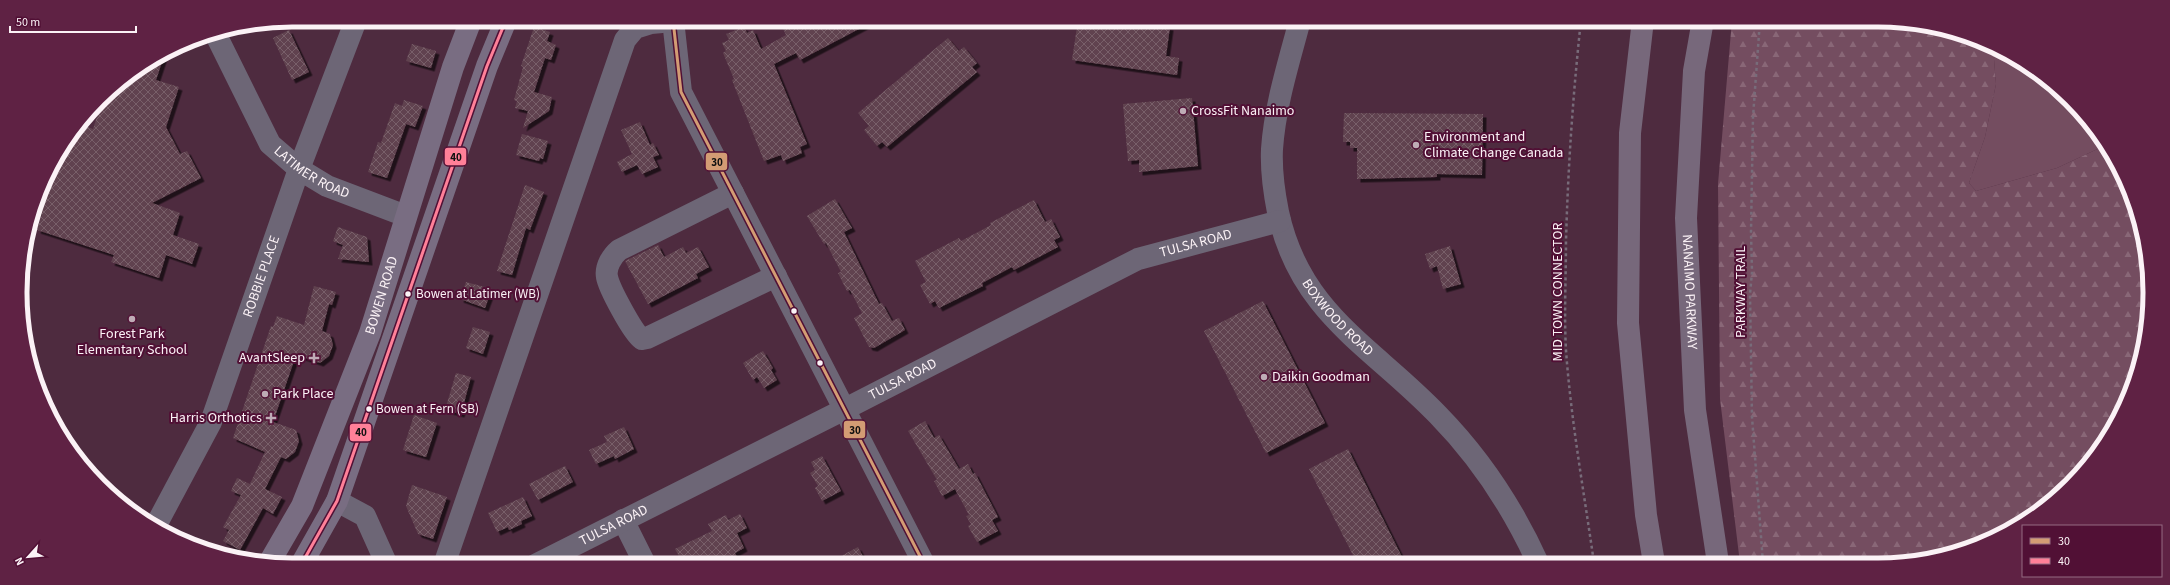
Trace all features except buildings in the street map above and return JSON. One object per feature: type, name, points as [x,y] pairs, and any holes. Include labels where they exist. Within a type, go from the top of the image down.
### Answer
[{"type":"highway","points":[[1642,27],[1630,133],[1628,323],[1646,515],[1653,558]]},
{"type":"highway","name":"NANAIMO PARKWAY","points":[[1702,27],[1694,71],[1686,218],[1695,410],[1717,558]]},
{"type":"main road","name":"BOWEN ROAD","points":[[272,557],[304,499],[370,333],[453,67],[468,27]]},
{"type":"main road","name":"BOWEN ROAD","points":[[305,558],[337,502],[487,66],[503,27]]},
{"type":"street","name":"ROBBIE PLACE","points":[[158,521],[211,422],[298,169],[353,27]]},
{"type":"street","points":[[446,558],[622,45],[635,28],[638,27]]},
{"type":"street","points":[[674,27],[681,92],[921,558]]},
{"type":"street","name":"BOXWOOD ROAD","points":[[1298,27],[1281,95],[1272,150],[1273,183],[1280,221],[1286,244],[1296,267],[1318,301],[1356,340],[1438,415],[1470,451],[1522,528],[1536,558]]},
{"type":"street","name":"LATIMER ROAD","points":[[217,38],[270,144],[298,169],[327,186],[406,216]]},
{"type":"street","points":[[733,193],[619,250],[613,256],[609,264],[607,277],[632,328],[642,339],[647,338],[776,276]]},
{"type":"street","name":"TULSA ROAD","points":[[549,558],[1138,259],[1280,221]]},
{"type":"street","points":[[337,502],[365,516],[384,558]]},
{"type":"street","points":[[624,520],[642,558]]},
{"type":"path","name":"MID TOWN CONNECTOR","points":[[1581,27],[1573,90],[1568,174],[1565,291],[1566,349],[1572,407],[1593,558]]},
{"type":"path","name":"PARKWAY TRAIL","points":[[1759,27],[1753,117],[1751,216],[1752,272],[1750,294],[1752,417],[1763,558]]},
{"type":"green space","points":[[1731,27],[1878,27],[1912,29],[1963,41],[1994,53],[1996,84],[1985,137],[1969,183],[1976,191],[2057,168],[2100,148],[2116,175],[2134,224],[2141,258],[2143,292],[2141,327],[2134,361],[2123,394],[2116,410],[2098,440],[2077,468],[2053,492],[2039,503],[1995,531],[1963,544],[1912,556],[1878,558],[1739,558],[1720,399],[1718,184]]},
{"type":"green space","points":[[1994,53],[2025,72],[2053,93],[2077,117],[2100,148],[2057,168],[1976,191],[1969,183],[1985,137],[1996,84]]},
{"type":"transit line","name":"40","points":[[305,558],[337,501],[487,66],[503,27]]},
{"type":"transit line","name":"30","points":[[674,27],[681,92],[921,558]]},
{"type":"place","name":"CrossFit Nanaimo","points":[[1183,111]]},
{"type":"place","name":"Environment and Climate Change Canada","points":[[1416,145]]},
{"type":"place","name":"Bowen at Latimer (WB)","points":[[408,294]]},
{"type":"place","name":"Forest Park Elementary School","points":[[132,319]]},
{"type":"place","name":"AvantSleep","points":[[314,358]]},
{"type":"place","name":"Daikin Goodman","points":[[1264,377]]},
{"type":"place","name":"Park Place","points":[[265,394]]},
{"type":"place","name":"Bowen at Fern (SB)","points":[[369,409]]},
{"type":"place","name":"Harris Orthotics","points":[[271,418]]}]
